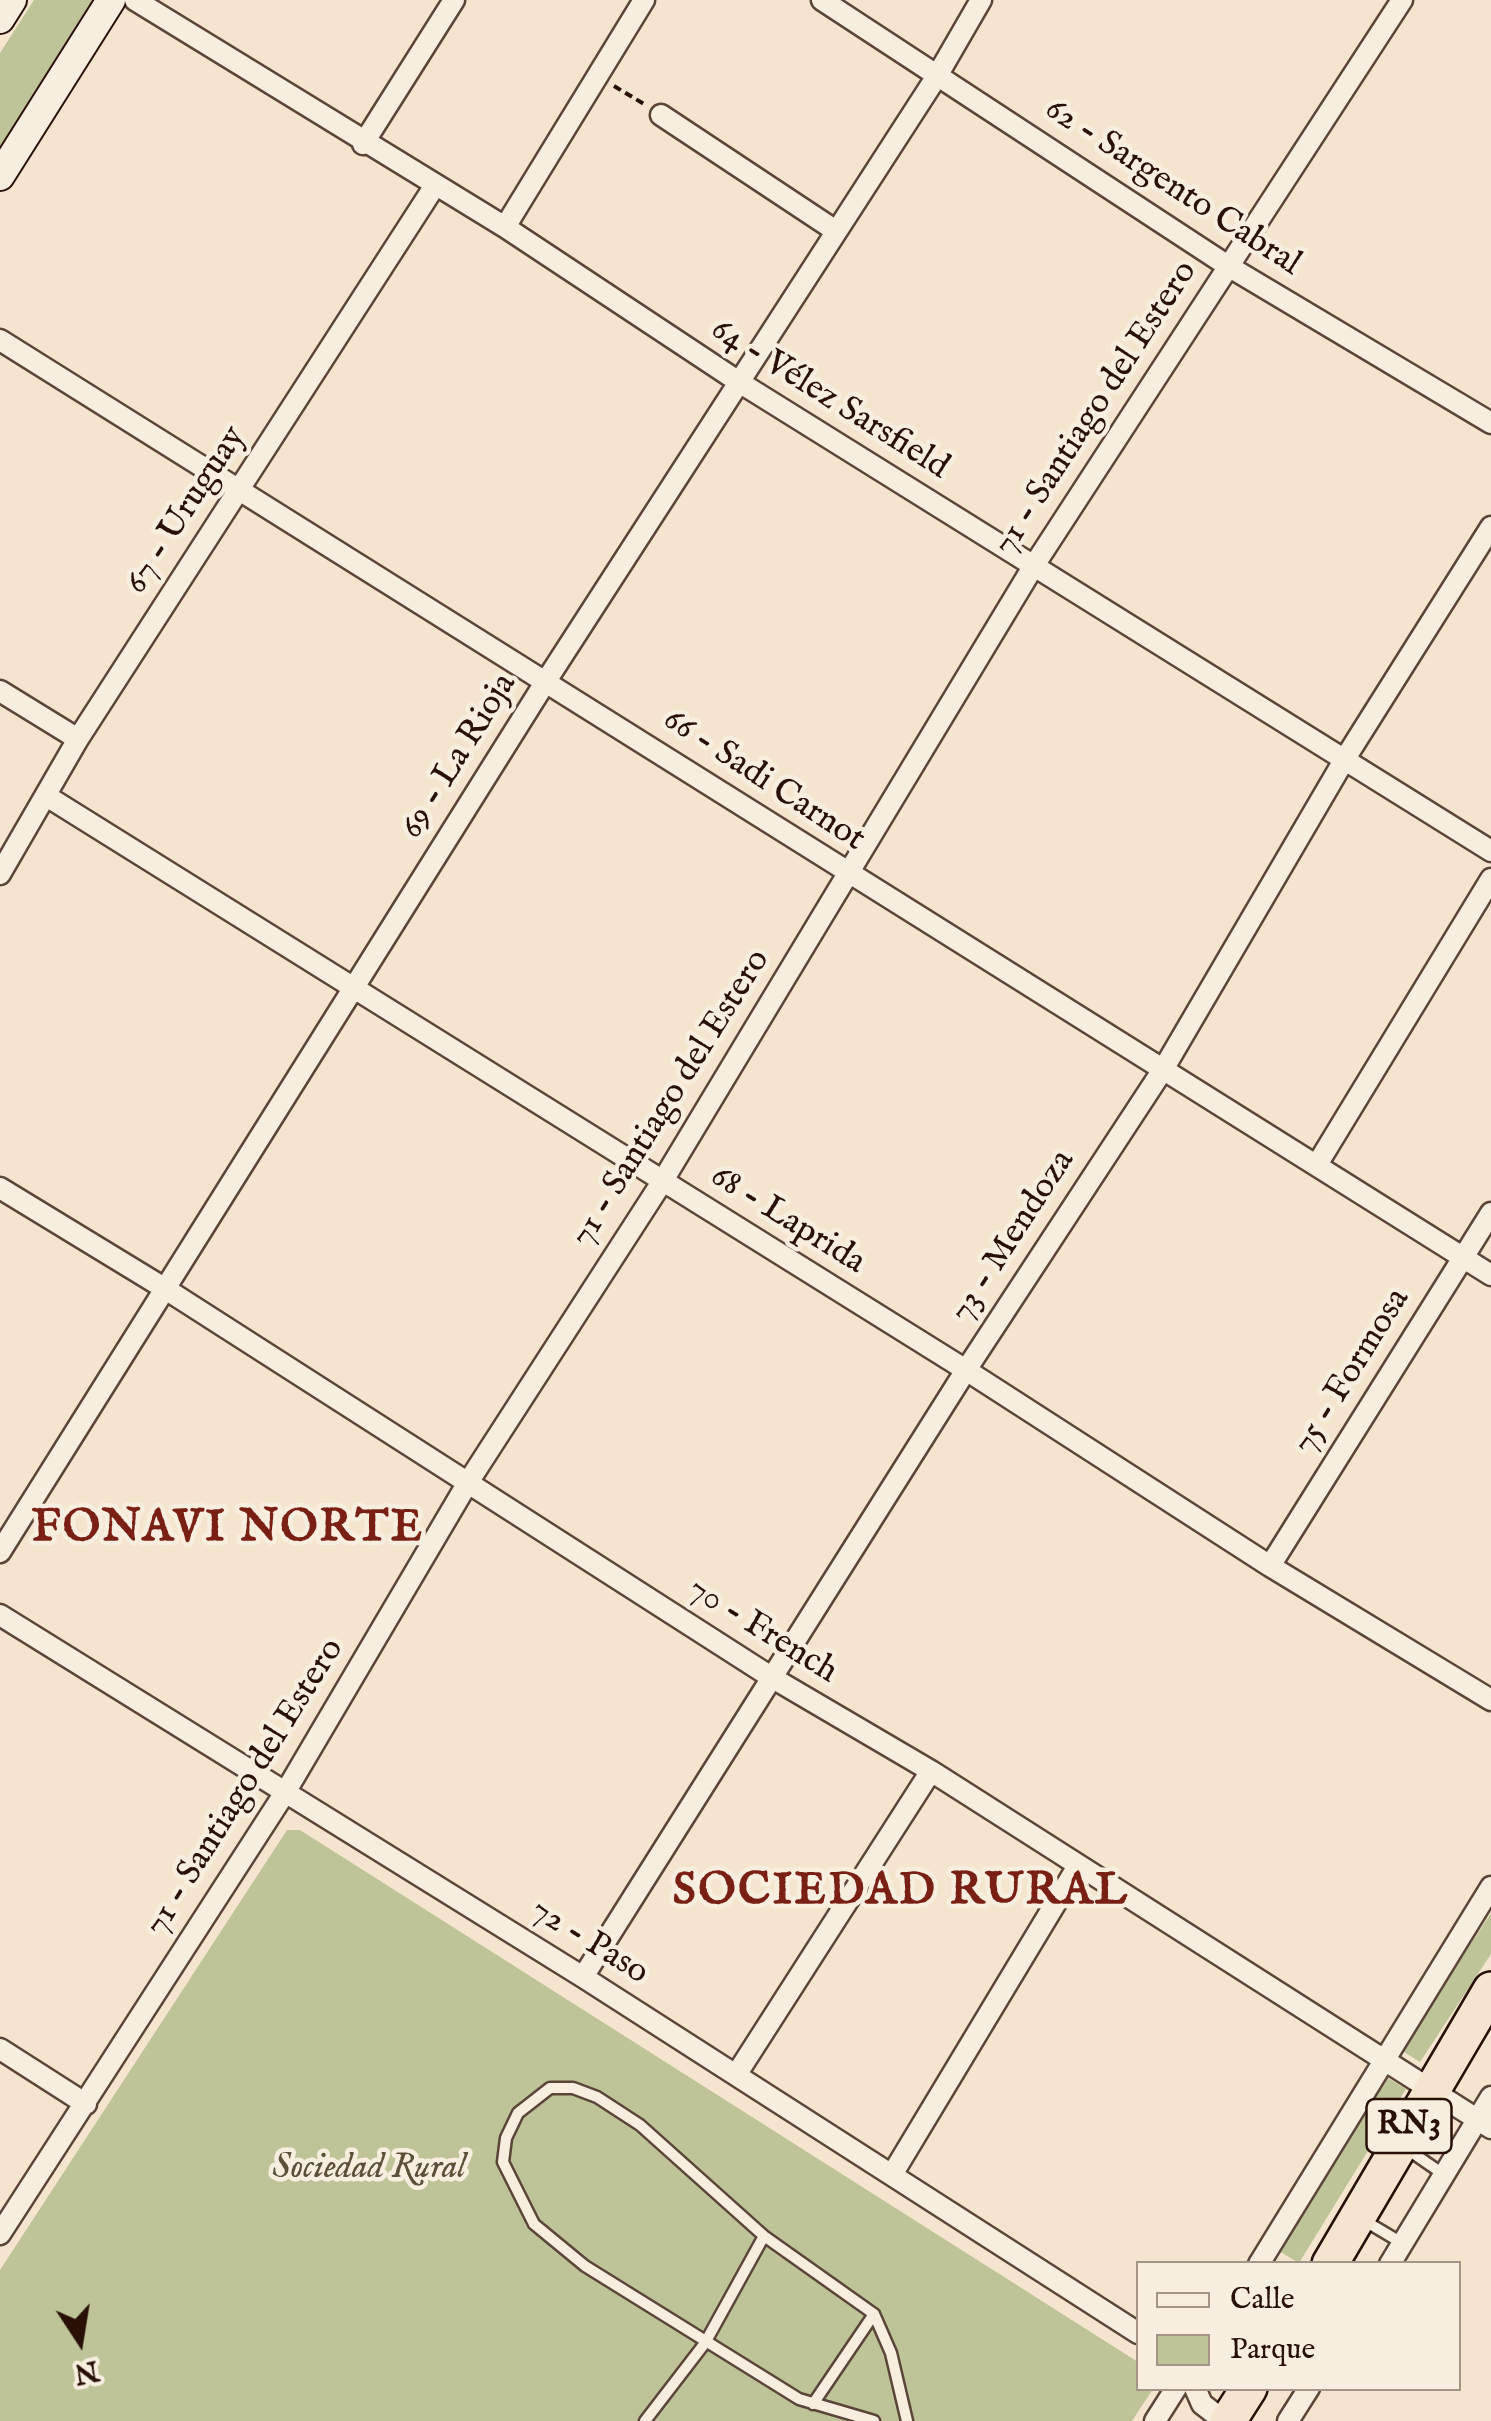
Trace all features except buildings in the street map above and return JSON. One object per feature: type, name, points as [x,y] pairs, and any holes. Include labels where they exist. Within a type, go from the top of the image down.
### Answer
[{"type":"highway","name":"RN3","points":[[1332,2261],[1428,2091],[1491,1990]]},
{"type":"highway","points":[[1226,2421],[1247,2391]]},
{"type":"main road","points":[[0,19],[12,0]]},
{"type":"main road","points":[[0,176],[111,0]]},
{"type":"street","name":"64 - Vélez Sarsfield","points":[[135,0],[363,144],[505,227],[739,382],[1491,850]]},
{"type":"street","points":[[363,144],[454,0]]},
{"type":"street","points":[[505,227],[644,0]]},
{"type":"street","name":"62 - Sargento Cabral","points":[[822,0],[1228,266],[1491,424]]},
{"type":"street","name":"69 - La Rioja","points":[[0,1552],[546,680],[937,76],[980,0]]},
{"type":"street","name":"71 - Santiago del Estero","points":[[0,2234],[286,1792],[466,1484],[662,1182],[1034,568],[1402,0]]},
{"type":"street","points":[[660,115],[834,230]]},
{"type":"street","name":"67 - Uruguay","points":[[0,874],[48,797],[78,739],[434,186]]},
{"type":"street","name":"66 - Sadi Carnot","points":[[0,340],[546,680],[846,874],[1318,1162],[1491,1275]]},
{"type":"street","name":"73 - Mendoza","points":[[583,1977],[966,1370],[1164,1068],[1346,757],[1491,527]]},
{"type":"street","points":[[0,690],[78,739]]},
{"type":"street","name":"68 - Laprida","points":[[48,797],[966,1370],[1270,1566],[1491,1700]]},
{"type":"street","points":[[1318,1162],[1491,879]]},
{"type":"street","name":"70 - French","points":[[0,1188],[164,1288],[770,1677],[932,1770],[1484,2124]]},
{"type":"street","name":"75 - Formosa","points":[[1270,1566],[1491,1212]]},
{"type":"street","name":"72 - Paso","points":[[0,1615],[893,2172],[1136,2332]]},
{"type":"street","points":[[736,2076],[932,1770]]},
{"type":"street","points":[[893,2172],[1078,1866]]},
{"type":"street","points":[[1266,2261],[1382,2059],[1491,1887]]},
{"type":"street","points":[[0,2048],[86,2104]]},
{"type":"street","points":[[1392,2261],[1444,2174],[1484,2124],[1491,2097]]},
{"type":"street","points":[[1155,2421],[1174,2391]]},
{"type":"street","points":[[1196,2391],[1202,2404],[1226,2421]]},
{"type":"street","points":[[1288,2421],[1307,2391]]},
{"type":"lane","points":[[874,2421],[812,2404],[705,2343],[584,2266],[534,2224],[515,2194],[503,2162],[506,2138],[518,2113],[550,2088],[573,2088],[598,2098],[640,2125],[764,2236],[874,2314],[891,2353],[907,2421]]},
{"type":"lane","points":[[1399,2143],[1444,2174]]},
{"type":"lane","points":[[1358,2217],[1402,2244]]},
{"type":"lane","points":[[645,2421],[705,2343],[764,2236]]},
{"type":"lane","points":[[812,2404],[874,2314]]},
{"type":"path","points":[[598,76],[660,115]]},
{"type":"green space","points":[[34,0],[92,0],[0,146],[0,53]]},
{"type":"green space","name":"Sociedad Rural","points":[[287,1830],[300,1830],[1136,2361],[1136,2391],[1152,2391],[1132,2421],[0,2421],[0,2270]]},
{"type":"green space","points":[[1491,1913],[1491,1954],[1420,2062],[1401,2050]]},
{"type":"green space","points":[[1383,2075],[1406,2089],[1300,2261],[1277,2250]]},
{"type":"district","name":"FONAVI NORTE","points":[[228,1531]]},
{"type":"district","name":"SOCIEDAD RURAL","points":[[901,1894]]}]
